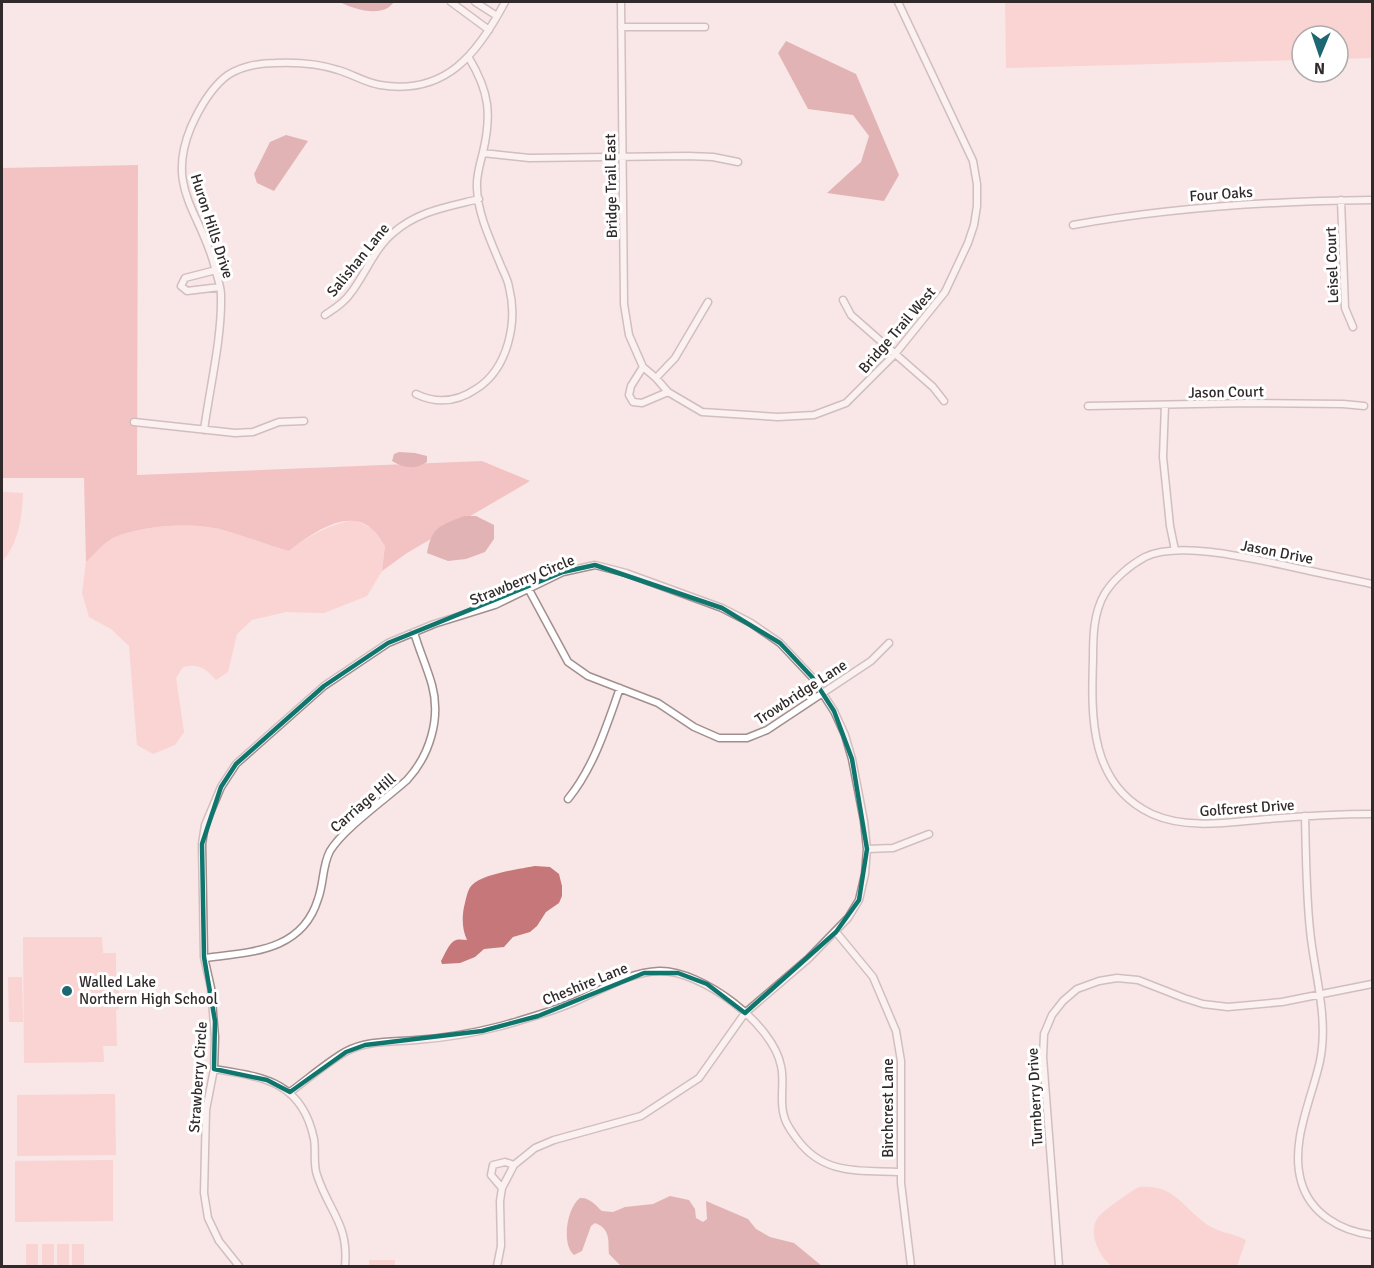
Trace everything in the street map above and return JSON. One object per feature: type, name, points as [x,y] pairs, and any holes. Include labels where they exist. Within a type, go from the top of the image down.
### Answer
[{"type":"street","points":[[452,2],[489,30]]},
{"type":"street","points":[[475,2],[497,16]]},
{"type":"street","name":"Huron Hills Drive","points":[[204,430],[219,325],[220,287],[212,255],[181,178],[182,154],[192,125],[207,97],[224,78],[238,70],[255,65],[314,63],[379,85],[411,85],[442,77],[469,57],[489,30],[505,2]]},
{"type":"street","name":"Bridge Trail East","points":[[621,2],[624,304],[629,335],[643,367],[668,392],[702,412],[778,417]]},
{"type":"street","name":"Bridge Trail West","points":[[778,417],[813,415],[846,403],[895,354],[945,292],[968,243],[977,206],[977,184],[973,161],[898,2]]},
{"type":"street","points":[[621,27],[705,27]]},
{"type":"street","points":[[417,394],[443,401],[461,398],[479,388],[494,372],[506,352],[511,330],[509,287],[484,224],[477,187],[489,122],[489,108],[481,77],[469,57]]},
{"type":"street","points":[[483,153],[529,158],[688,156],[738,162]]},
{"type":"street","name":"Salishan Lane","points":[[325,315],[350,295],[382,246],[405,224],[438,208],[479,199]]},
{"type":"street","name":"Leisel Court","points":[[1341,200],[1345,308],[1353,327]]},
{"type":"street","name":"Four Oaks","points":[[1073,225],[1191,207],[1372,200]]},
{"type":"street","points":[[216,270],[185,278],[181,286],[187,291],[220,287]]},
{"type":"street","points":[[843,300],[851,315],[933,387],[944,401]]},
{"type":"street","points":[[656,378],[675,358],[708,302]]},
{"type":"street","points":[[643,367],[631,386],[629,395],[633,402],[642,403],[668,392]]},
{"type":"street","name":"Jason Court","points":[[1088,406],[1249,403],[1364,406]]},
{"type":"street","points":[[1165,405],[1162,457],[1175,550]]},
{"type":"street","points":[[134,422],[234,433],[253,432],[279,422],[304,421]]},
{"type":"street","name":"Jason Drive","points":[[1092,701],[1096,618],[1105,594],[1129,568],[1146,557],[1175,550],[1196,551],[1247,558],[1372,584]]},
{"type":"street","name":"Strawberry Circle","points":[[237,1266],[219,1241],[208,1218],[204,1193],[206,1110],[214,1069],[215,1021],[205,958],[202,844],[205,825],[221,787],[236,764],[324,686],[388,643],[414,632],[475,613],[578,568],[595,565],[626,573],[722,608],[780,643],[812,677],[834,711],[845,735],[852,759],[864,821],[867,849],[865,874],[859,900],[848,918],[808,959],[745,1013],[699,1078],[641,1116],[554,1140],[535,1148],[514,1165],[502,1188],[501,1246],[497,1266]]},
{"type":"street","name":"Trowbridge Lane","points":[[528,588],[568,662],[588,676],[658,703],[694,727],[718,738],[747,738],[767,730],[871,661],[889,644]]},
{"type":"street","name":"Carriage Hill","points":[[205,958],[263,951],[293,936],[314,911],[325,863],[339,839],[417,770],[430,741],[435,703],[432,686],[414,632]]},
{"type":"street","points":[[568,799],[582,782],[590,765],[620,688]]},
{"type":"street","name":"Golfcrest Drive","points":[[1092,701],[1095,740],[1110,779],[1137,806],[1169,820],[1204,824],[1305,816],[1372,814]]},
{"type":"street","points":[[1305,816],[1310,929],[1323,1032],[1320,1059],[1300,1145],[1301,1181],[1307,1196],[1331,1221],[1344,1229],[1372,1235]]},
{"type":"street","points":[[867,849],[893,848],[929,834]]},
{"type":"street","name":"Birchcrest Lane","points":[[836,932],[873,977],[896,1031],[901,1061],[900,1172],[911,1266]]},
{"type":"street","name":"Cheshire Lane","points":[[290,1092],[346,1052],[364,1045],[482,1031],[538,1016],[644,973],[661,971],[678,973],[707,984],[745,1013],[765,1033],[777,1052],[782,1068],[784,1117],[803,1147],[826,1164],[838,1169],[900,1172]]},
{"type":"street","name":"Turnberry Drive","points":[[1059,1266],[1043,1057],[1044,1034],[1052,1015],[1063,1001],[1077,989],[1099,981],[1117,978],[1138,980],[1203,1004],[1228,1006],[1282,1002],[1372,984]]},
{"type":"street","points":[[214,1069],[267,1080],[290,1092],[302,1107],[315,1141],[317,1175],[341,1226],[346,1245],[345,1266]]},
{"type":"street","name":"Strawberry Circle","points":[[502,1188],[491,1176],[493,1165],[505,1162],[514,1165]]},
{"type":"highlighted area","points":[[595,565],[722,608],[780,643],[812,677],[834,711],[852,759],[867,849],[859,900],[836,932],[745,1013],[707,984],[678,973],[644,973],[538,1016],[482,1031],[365,1045],[346,1052],[290,1092],[267,1080],[214,1069],[215,1021],[204,957],[202,844],[221,787],[236,764],[324,686],[388,643],[563,572]]},
{"type":"shaded area","points":[[340,2],[394,2],[383,10],[368,11]]},
{"type":"shaded area","points":[[1005,2],[1372,2],[1372,58],[1350,59],[1350,24],[1290,24],[1290,60],[1006,68]]},
{"type":"shaded area","points":[[786,41],[856,74],[899,175],[884,201],[827,193],[861,162],[869,136],[853,115],[808,109],[778,53]]},
{"type":"shaded area","points":[[286,135],[308,141],[274,191],[257,183],[254,174],[270,142]]},
{"type":"shaded area","points":[[138,165],[137,475],[482,461],[530,481],[407,553],[382,571],[385,546],[373,530],[363,523],[352,521],[341,522],[318,531],[289,551],[231,532],[197,526],[167,526],[138,530],[113,538],[86,562],[84,478],[2,478],[2,168]]},
{"type":"shaded area","points":[[399,452],[427,456],[427,462],[414,467],[400,465],[392,461],[394,454]]},
{"type":"shaded area","points":[[2,492],[23,493],[22,512],[16,538],[2,562]]},
{"type":"shaded area","points":[[464,516],[476,516],[494,525],[494,539],[485,552],[466,559],[448,561],[427,553],[432,537],[438,528]]},
{"type":"shaded area","points":[[354,520],[373,529],[385,546],[382,571],[367,596],[324,613],[286,612],[252,620],[237,634],[228,672],[216,680],[201,667],[188,666],[183,667],[176,678],[184,732],[175,745],[153,754],[137,745],[129,646],[111,629],[89,617],[82,593],[86,562],[113,538],[138,530],[167,526],[197,526],[231,532],[289,551],[320,531]]},
{"type":"shaded area","points":[[535,866],[550,867],[559,874],[562,896],[559,903],[546,912],[530,932],[513,937],[504,947],[484,949],[475,957],[460,963],[442,964],[441,961],[451,943],[456,940],[467,940],[463,928],[463,915],[467,895],[472,885],[493,875]]},
{"type":"shaded area","points":[[23,937],[102,937],[103,953],[116,953],[116,990],[119,991],[119,1009],[116,1010],[117,1046],[103,1046],[104,1062],[24,1063]]},
{"type":"shaded area","points":[[8,977],[22,977],[23,1022],[9,1022]]},
{"type":"shaded area","points":[[115,1094],[116,1155],[17,1156],[17,1095]]},
{"type":"shaded area","points":[[113,1160],[113,1221],[15,1222],[15,1161]]},
{"type":"shaded area","points":[[1139,1187],[1152,1187],[1171,1194],[1211,1227],[1246,1240],[1237,1266],[1112,1266],[1103,1257],[1097,1245],[1094,1232],[1097,1219]]},
{"type":"shaded area","points":[[670,1196],[689,1200],[695,1209],[696,1218],[703,1222],[707,1219],[706,1201],[748,1219],[756,1229],[770,1237],[794,1243],[822,1266],[621,1266],[609,1254],[606,1232],[595,1223],[591,1226],[582,1251],[574,1255],[570,1250],[567,1226],[572,1209],[580,1198],[590,1200],[602,1211],[613,1212],[625,1207],[653,1204]]},
{"type":"shaded area","points":[[26,1244],[38,1244],[38,1266],[26,1266]]},
{"type":"shaded area","points":[[42,1244],[54,1244],[54,1266],[42,1266]]},
{"type":"shaded area","points":[[57,1244],[69,1244],[69,1266],[57,1266]]},
{"type":"shaded area","points":[[72,1244],[84,1244],[84,1266],[72,1266]]},
{"type":"shaded area","points":[[369,1260],[395,1260],[395,1266],[369,1266]]},
{"type":"place","name":"Walled Lake Northern High School","points":[[67,991]]}]
